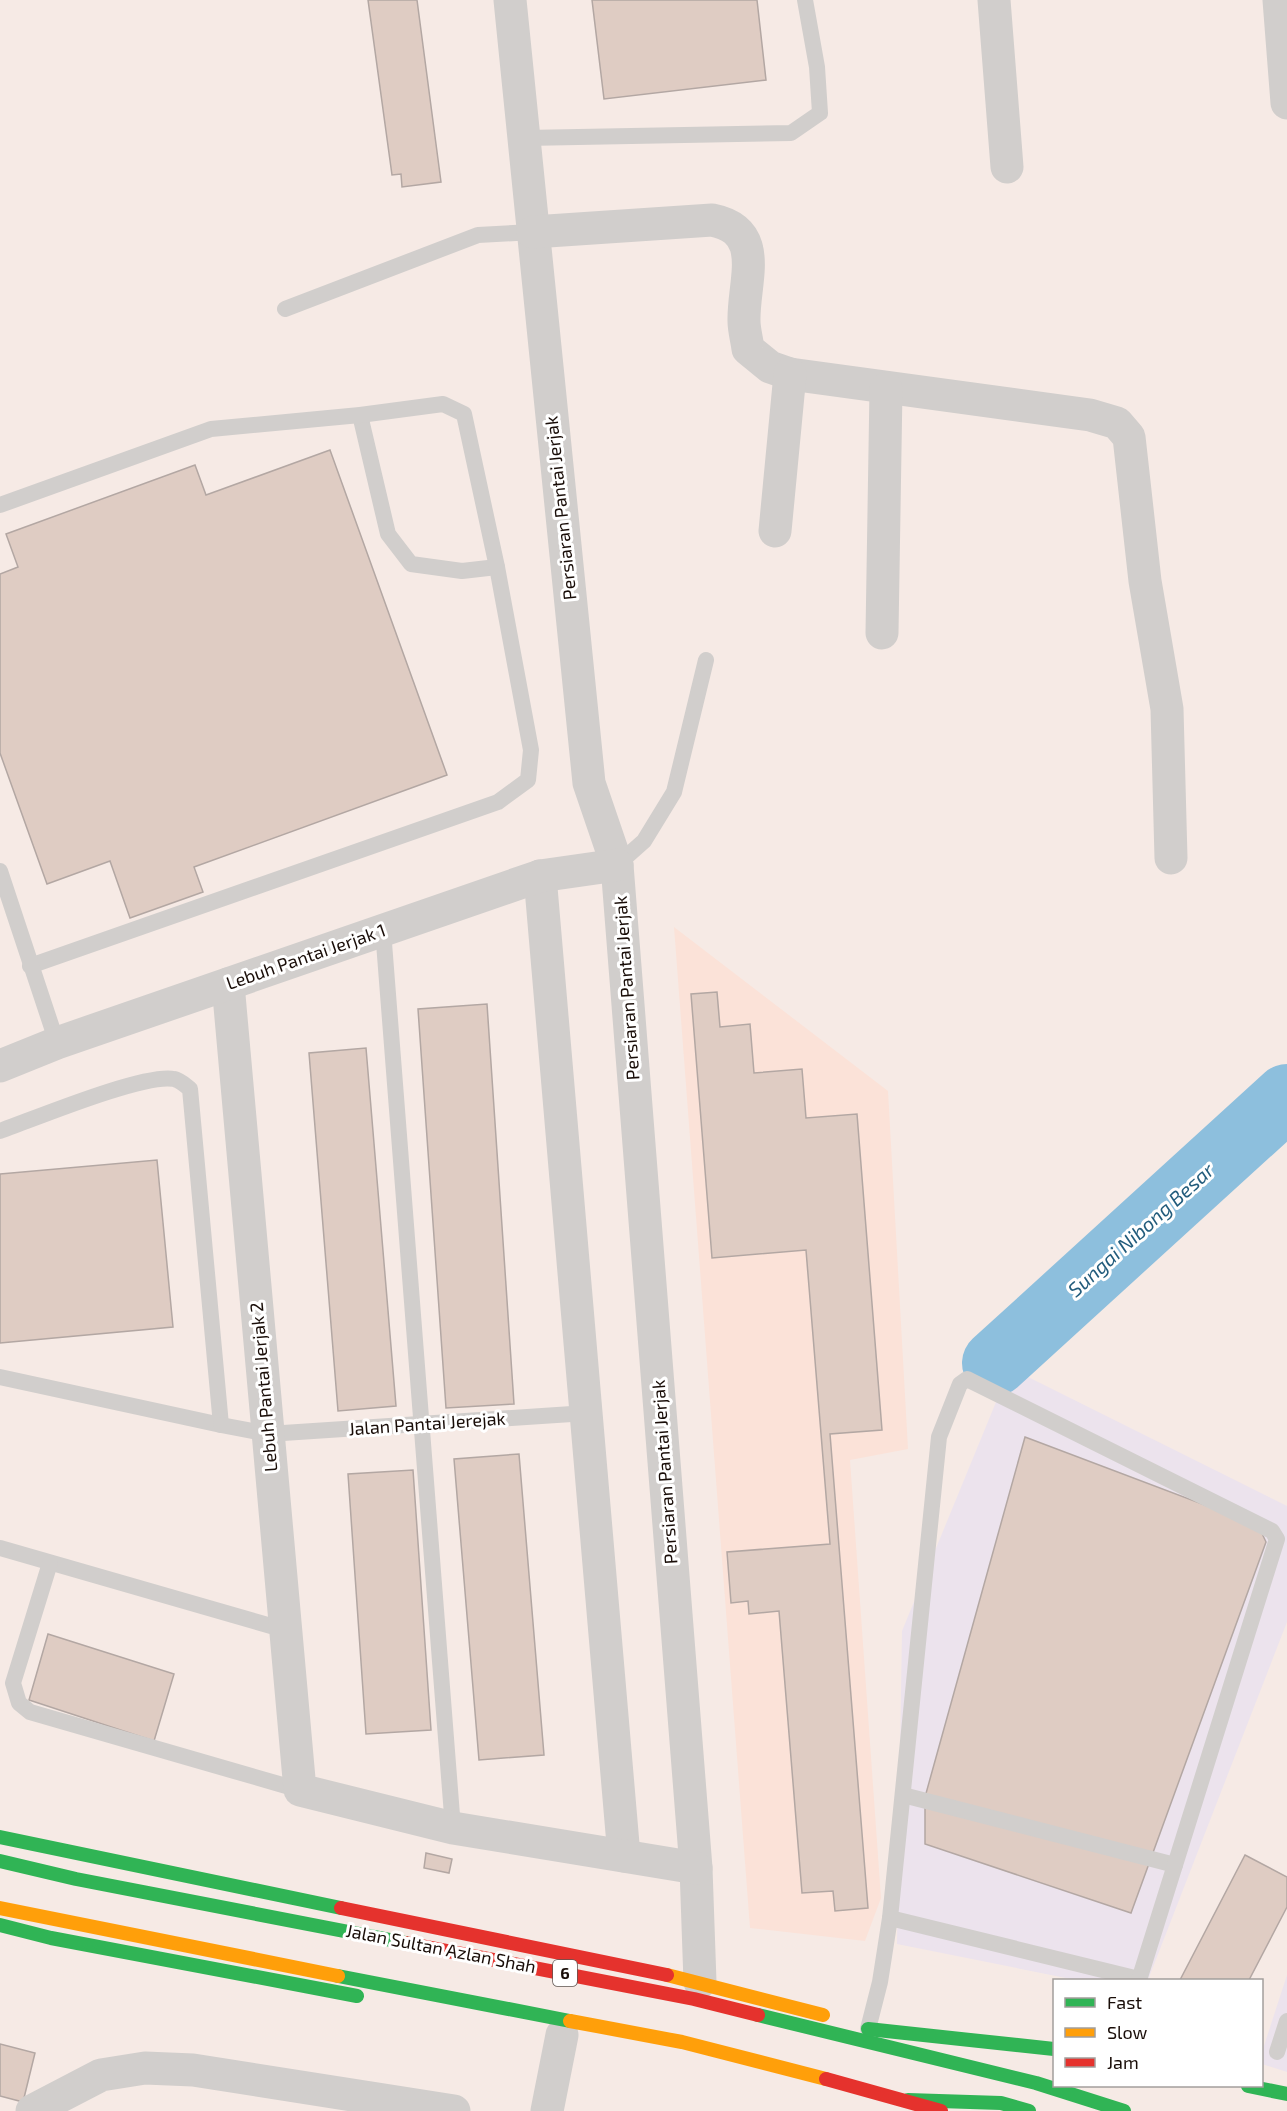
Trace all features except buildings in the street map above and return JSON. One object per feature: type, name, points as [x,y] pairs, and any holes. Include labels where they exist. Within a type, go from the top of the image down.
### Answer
[{"type":"main road","name":"Jalan Sultan Azlan Shah","points":[[0,1837],[700,1982],[868,2029],[1011,2086],[1096,2111]]},
{"type":"main road","name":"Jalan Sultan Azlan Shah","points":[[0,1861],[76,1879],[694,1999],[1036,2083],[1124,2111]]},
{"type":"main road","points":[[0,1908],[464,2002],[682,2042],[802,2072],[940,2111]]},
{"type":"main road","points":[[0,1925],[51,1938],[368,1998]]},
{"type":"main road","name":"Jalan Sultan Azlan Shah","points":[[868,2029],[1053,2049]]},
{"type":"main road","points":[[566,2035],[656,2052]]},
{"type":"main road","points":[[691,2059],[849,2097],[869,2106]]},
{"type":"main road","points":[[1257,2087],[1287,2094]]},
{"type":"main road","points":[[849,2097],[1001,2103],[1029,2111]]},
{"type":"street","name":"Persiaran Pantai Jerjak","points":[[510,0],[589,783],[617,865],[696,1868],[700,1982]]},
{"type":"street","points":[[994,0],[1007,167]]},
{"type":"street","points":[[1279,0],[1287,103]]},
{"type":"street","points":[[533,232],[712,220],[729,223],[743,236],[749,259],[744,322],[748,349],[770,367],[790,374],[886,389],[994,400],[1090,415],[1117,423],[1129,437],[1145,582],[1167,709],[1171,858]]},
{"type":"street","points":[[775,531],[790,374]]},
{"type":"street","points":[[882,633],[886,389]]},
{"type":"street","name":"Lebuh Pantai Jerjak 1","points":[[0,1066],[57,1043],[540,876],[617,865]]},
{"type":"street","points":[[540,876],[624,1856]]},
{"type":"street","name":"Lebuh Pantai Jerjak 2","points":[[228,984],[300,1790]]},
{"type":"street","points":[[300,1790],[453,1828],[696,1868]]},
{"type":"street","points":[[547,2111],[566,2035]]},
{"type":"street","points":[[32,2111],[100,2075],[145,2068],[193,2070],[383,2106],[454,2111]]},
{"type":"lane","points":[[525,138],[791,133],[820,113],[817,67],[805,0]]},
{"type":"lane","points":[[285,309],[478,235],[533,232]]},
{"type":"lane","points":[[0,505],[211,429],[360,416],[443,404],[464,414],[497,567],[531,750],[528,780],[498,802],[30,966]]},
{"type":"lane","points":[[360,416],[388,534],[411,564],[462,571],[497,567]]},
{"type":"lane","points":[[617,865],[644,841],[674,792],[706,660]]},
{"type":"lane","points":[[0,871],[57,1043]]},
{"type":"lane","points":[[383,930],[453,1828]]},
{"type":"lane","points":[[0,1131],[117,1090],[155,1080],[176,1079],[190,1089],[220,1425]]},
{"type":"lane","name":"Jalan Pantai Jerejak","points":[[0,1377],[268,1434],[587,1413]]},
{"type":"lane","points":[[868,2029],[880,1982],[890,1918],[939,1437],[960,1384],[967,1379],[1272,1531],[1277,1539],[1139,1979]]},
{"type":"lane","points":[[0,1548],[285,1630]]},
{"type":"lane","points":[[50,1563],[13,1683],[19,1703],[30,1712],[300,1790]]},
{"type":"lane","points":[[903,1795],[1175,1865]]},
{"type":"lane","points":[[890,1918],[1135,1979]]},
{"type":"lane","points":[[1275,2053],[1287,2021]]},
{"type":"shaded area","points":[[674,927],[888,1091],[908,1449],[850,1460],[881,1898],[865,1941],[750,1928]]},
{"type":"shaded area","points":[[1010,1368],[1287,1506],[1287,1622],[1148,1979],[1071,1979],[897,1944],[902,1631]]},
{"type":"shaded area","points":[[1287,1975],[1287,2072],[1263,2064],[1263,2049]]},
{"type":"waterway","name":"Sungai Nibong Besar","points":[[995,1363],[1287,1097]]},
{"type":"traffic: fast","points":[[0,1837],[341,1908]]},
{"type":"traffic: fast","points":[[0,1861],[76,1879],[406,1943]]},
{"type":"traffic: fast","points":[[0,1925],[51,1938],[357,1996]]},
{"type":"traffic: fast","points":[[338,1976],[570,2021]]},
{"type":"traffic: fast","points":[[758,2015],[1036,2083],[1124,2111]]},
{"type":"traffic: fast","points":[[868,2029],[1053,2049]]},
{"type":"traffic: fast","points":[[1253,2087],[1287,2094]]},
{"type":"traffic: fast","points":[[908,2100],[1001,2103],[1029,2111]]},
{"type":"traffic: slow","points":[[0,1908],[338,1976]]},
{"type":"traffic: slow","points":[[667,1975],[823,2015]]},
{"type":"traffic: slow","points":[[570,2021],[682,2042],[826,2079]]},
{"type":"traffic: jam","points":[[341,1908],[667,1975]]},
{"type":"traffic: jam","points":[[406,1943],[694,1999],[758,2015]]},
{"type":"traffic: jam","points":[[826,2079],[941,2111]]}]
